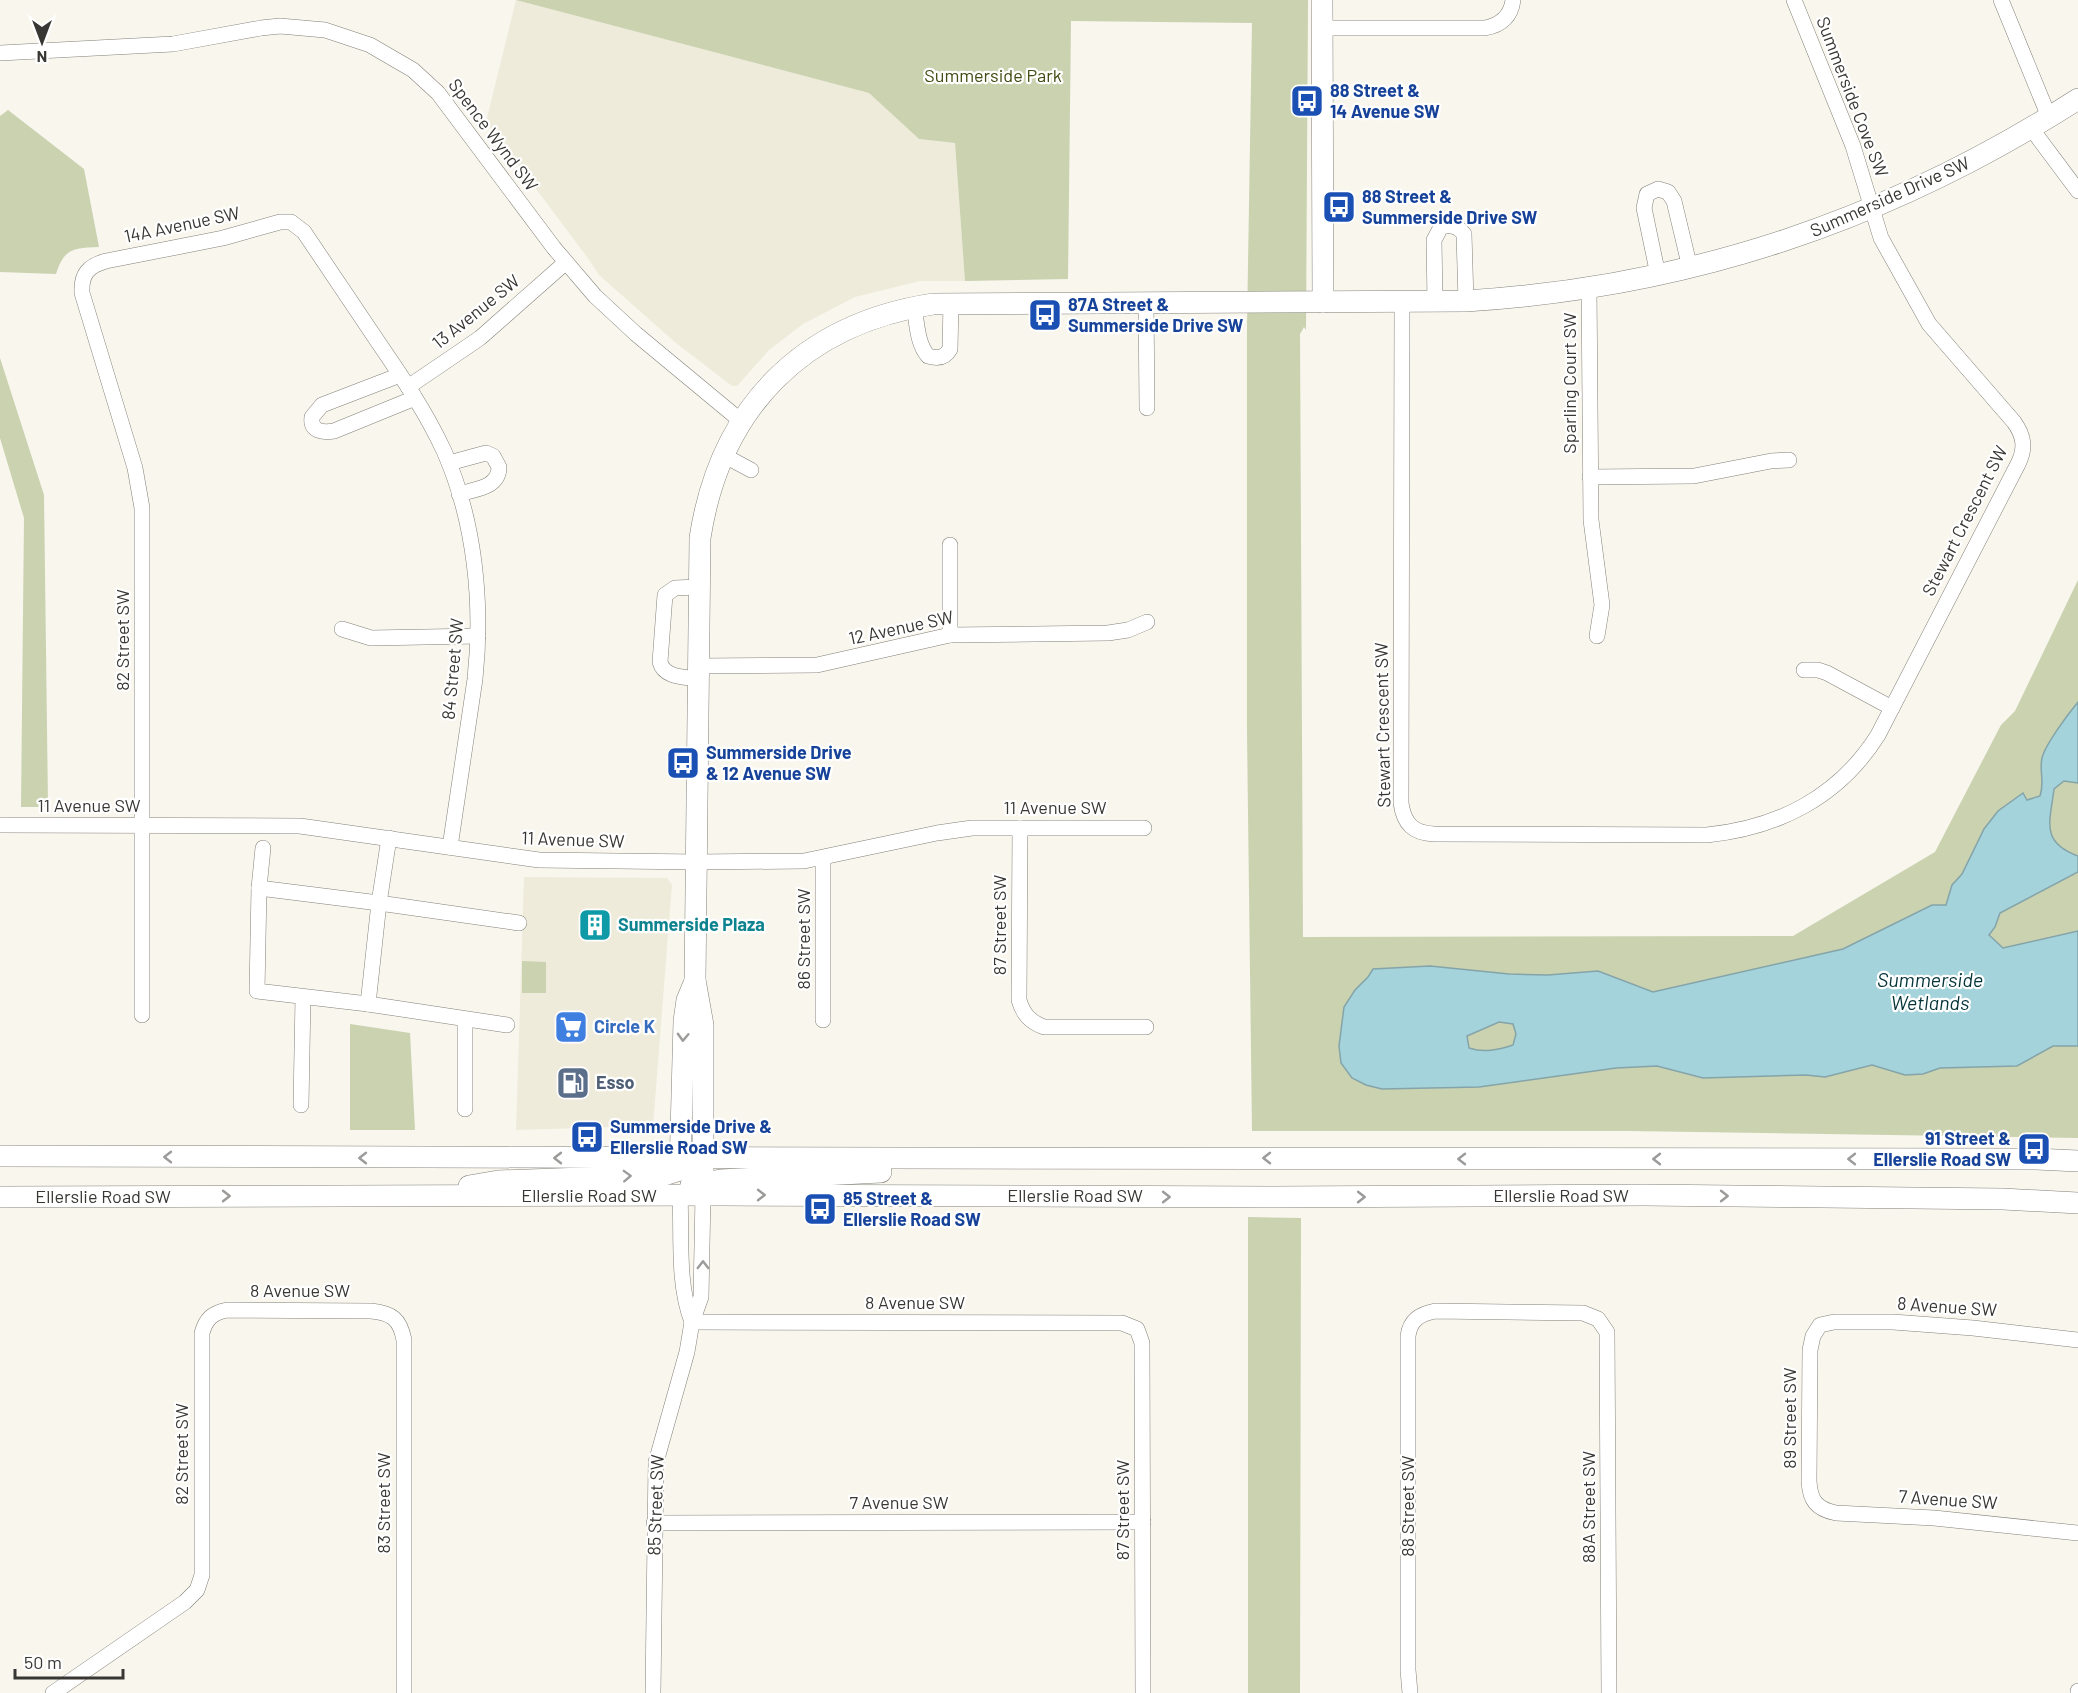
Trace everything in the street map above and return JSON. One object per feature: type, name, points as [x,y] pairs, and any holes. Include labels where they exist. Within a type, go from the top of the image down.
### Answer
[{"type":"main road","points":[[1322,0],[1323,302]]},
{"type":"main road","name":"Summerside Drive SW","points":[[703,1157],[703,1025],[695,980],[700,538],[714,478],[741,421],[764,391],[793,363],[829,338],[874,317],[914,307],[951,303],[1466,301],[1531,296],[1658,275],[1780,243],[1872,208],[1931,182],[2040,123],[2078,99]]},
{"type":"main road","name":"Summerside Drive SW","points":[[680,1164],[684,1021],[687,1000],[695,980]]},
{"type":"main road","points":[[0,1156],[680,1164],[694,1164],[703,1157]]},
{"type":"main road","name":"Ellerslie Road SW","points":[[703,1157],[986,1160],[1941,1159],[2078,1161]]},
{"type":"main road","name":"85 Street SW","points":[[703,1157],[703,1188]]},
{"type":"main road","points":[[680,1195],[685,1188],[694,1183],[703,1188],[918,1170],[986,1160]]},
{"type":"main road","points":[[402,1197],[498,1181],[664,1175],[680,1164]]},
{"type":"main road","name":"85 Street SW","points":[[680,1164],[680,1195]]},
{"type":"main road","name":"Ellerslie Road SW","points":[[703,1188],[1259,1197],[1643,1195],[2003,1199],[2078,1203]]},
{"type":"main road","points":[[1865,1198],[2078,1189]]},
{"type":"main road","name":"Ellerslie Road SW","points":[[0,1197],[680,1195]]},
{"type":"main road","points":[[1865,1198],[2078,1214]]},
{"type":"street","points":[[1322,28],[1485,28],[1498,25],[1507,16],[1513,0]]},
{"type":"street","name":"Summerside Cove SW","points":[[1794,0],[1853,146],[1872,208]]},
{"type":"street","points":[[2001,0],[2040,123],[2078,191]]},
{"type":"street","name":"Spence Wynd SW","points":[[0,53],[156,45],[280,26],[314,28],[347,36],[389,55],[427,81],[452,109],[565,263],[617,317],[741,421]]},
{"type":"street","points":[[1658,275],[1644,208],[1647,194],[1658,189],[1668,192],[1674,201],[1690,268]]},
{"type":"street","name":"Stewart Crescent SW","points":[[1402,302],[1401,803],[1402,813],[1411,828],[1426,834],[1707,835],[1744,830],[1779,819],[1833,787],[1870,748],[2024,449],[2024,441],[2014,422],[1929,324],[1881,238],[1872,208]]},
{"type":"street","name":"14A Avenue SW","points":[[84,274],[92,266],[106,261],[230,236],[270,223],[291,222]]},
{"type":"street","name":"84 Street SW","points":[[291,222],[304,232],[408,387],[449,463],[467,525],[474,564],[478,636],[475,680],[450,847]]},
{"type":"street","points":[[1435,302],[1434,240],[1441,227],[1447,225],[1460,229],[1464,234],[1466,301]]},
{"type":"street","name":"13 Avenue SW","points":[[408,387],[466,348],[565,263]]},
{"type":"street","name":"82 Street SW","points":[[84,274],[82,286],[84,301],[135,468],[142,508],[142,1016]]},
{"type":"street","name":"Sparling Court SW","points":[[1589,288],[1592,538],[1602,605],[1597,636]]},
{"type":"street","points":[[1146,302],[1147,408]]},
{"type":"street","points":[[914,307],[924,352],[928,356],[941,357],[950,349],[951,303]]},
{"type":"street","points":[[408,387],[334,431],[324,432],[313,426],[312,417],[322,405],[408,387]]},
{"type":"street","points":[[449,463],[486,453],[493,456],[499,467],[497,479],[492,484],[459,494]]},
{"type":"street","points":[[723,455],[751,470]]},
{"type":"street","name":"Sparling Court SW","points":[[1590,477],[1694,477],[1759,463],[1789,460]]},
{"type":"street","points":[[950,545],[950,635]]},
{"type":"street","points":[[698,587],[675,588],[665,595],[660,662],[661,668],[666,672],[698,672]]},
{"type":"street","name":"12 Avenue SW","points":[[698,672],[838,662],[950,635],[1108,633],[1128,630],[1147,622]]},
{"type":"street","points":[[342,629],[371,638],[478,636]]},
{"type":"street","points":[[1804,670],[1818,670],[1827,673],[1892,708]]},
{"type":"street","name":"11 Avenue SW","points":[[0,825],[300,826],[519,858],[558,861],[698,862],[780,862],[823,858],[957,830],[1144,828]]},
{"type":"street","name":"87 Street SW","points":[[1020,828],[1019,1000],[1029,1020],[1052,1028],[1146,1027]]},
{"type":"street","points":[[368,1004],[389,838]]},
{"type":"street","points":[[263,848],[257,991],[368,1004],[507,1025]]},
{"type":"street","name":"86 Street SW","points":[[823,858],[823,1020]]},
{"type":"street","points":[[260,888],[519,923]]},
{"type":"street","points":[[301,1105],[303,997]]},
{"type":"street","points":[[465,1019],[465,1109]]},
{"type":"street","name":"85 Street SW","points":[[653,1693],[656,1462],[687,1352],[692,1322],[701,1297],[703,1188]]},
{"type":"street","name":"85 Street SW","points":[[680,1195],[683,1283],[686,1306],[692,1322]]},
{"type":"street","name":"8 Avenue SW","points":[[208,1319],[227,1310],[371,1311],[387,1313],[393,1317]]},
{"type":"street","name":"88A Street SW","points":[[1414,1320],[1426,1313],[1436,1311],[1583,1313],[1592,1315],[1602,1322],[1608,1338],[1609,1693]]},
{"type":"street","name":"83 Street SW","points":[[393,1317],[400,1323],[404,1340],[404,1693]]},
{"type":"street","name":"82 Street SW","points":[[53,1693],[185,1602],[197,1590],[202,1575],[202,1333],[208,1319]]},
{"type":"street","name":"88 Street SW","points":[[1410,1693],[1408,1670],[1408,1336],[1414,1320]]},
{"type":"street","name":"8 Avenue SW","points":[[692,1322],[1122,1323],[1137,1329]]},
{"type":"street","name":"8 Avenue SW","points":[[1816,1330],[1820,1325],[1834,1322],[1893,1322],[2078,1340]]},
{"type":"street","name":"87 Street SW","points":[[1137,1329],[1142,1343],[1143,1693]]},
{"type":"street","name":"89 Street SW","points":[[1816,1330],[1810,1350],[1809,1481],[1812,1499],[1816,1505]]},
{"type":"street","name":"7 Avenue SW","points":[[1816,1505],[1821,1509],[1836,1513],[1990,1523],[2078,1533]]},
{"type":"street","name":"7 Avenue SW","points":[[654,1523],[1143,1522]]},
{"type":"shaded area","points":[[516,0],[869,93],[919,139],[955,143],[965,281],[920,281],[855,297],[803,324],[769,350],[737,386],[732,386],[676,343],[599,275],[486,122]]},
{"type":"shaded area","points":[[524,877],[667,878],[672,885],[653,1126],[516,1130]]},
{"type":"green space","name":"Summerside Park","points":[[516,0],[1308,0],[1306,330],[1304,327],[1300,334],[1303,937],[1793,936],[1935,852],[2001,725],[2015,711],[2078,580],[2078,1138],[1629,1131],[1252,1131],[1247,732],[1247,326],[1252,23],[1071,21],[1068,279],[965,281],[955,143],[919,139],[869,93]]},
{"type":"green space","points":[[8,110],[84,169],[99,247],[71,251],[59,265],[56,274],[0,272],[0,116]]},
{"type":"green space","points":[[0,358],[44,495],[48,807],[21,807],[24,518],[0,438]]},
{"type":"green space","points":[[522,961],[546,962],[546,993],[522,993]]},
{"type":"green space","points":[[350,1024],[410,1033],[415,1130],[350,1130]]},
{"type":"green space","points":[[1248,1217],[1301,1218],[1300,1693],[1248,1693]]},
{"type":"water","name":"Summerside Wetlands","points":[[2078,702],[2078,783],[2064,781],[2054,789],[2050,830],[2058,844],[2078,856],[2078,872],[2000,913],[1989,935],[2003,948],[2078,931],[2078,1046],[2053,1046],[2017,1066],[1940,1068],[1923,1074],[1905,1075],[1872,1065],[1825,1077],[1806,1075],[1703,1078],[1657,1066],[1616,1068],[1479,1087],[1382,1089],[1352,1078],[1341,1063],[1339,1046],[1344,1007],[1373,969],[1430,966],[1509,974],[1548,975],[1598,971],[1653,992],[1843,949],[1932,905],[1946,905],[1952,885],[1962,874],[1984,829],[1998,811],[2023,793],[2027,800],[2040,796],[2041,763],[2044,752]],"holes":[[[1499,1022],[1513,1024],[1516,1034],[1513,1045],[1491,1050],[1469,1048],[1467,1036]]]},
{"type":"place","name":"88 Street & 14 Avenue SW","points":[[1307,101]]},
{"type":"place","name":"88 Street & Summerside Drive SW","points":[[1339,207]]},
{"type":"place","name":"87A Street & Summerside Drive SW","points":[[1045,315]]},
{"type":"place","name":"Summerside Drive & 12 Avenue SW","points":[[683,763]]},
{"type":"place","name":"Summerside Plaza","points":[[595,925]]},
{"type":"place","name":"Circle K","points":[[571,1027]]},
{"type":"place","name":"Esso","points":[[573,1083]]},
{"type":"place","name":"Summerside Drive & Ellerslie Road SW","points":[[587,1137]]},
{"type":"place","name":"91 Street & Ellerslie Road SW","points":[[2034,1149]]},
{"type":"place","name":"85 Street & Ellerslie Road SW","points":[[820,1209]]}]
